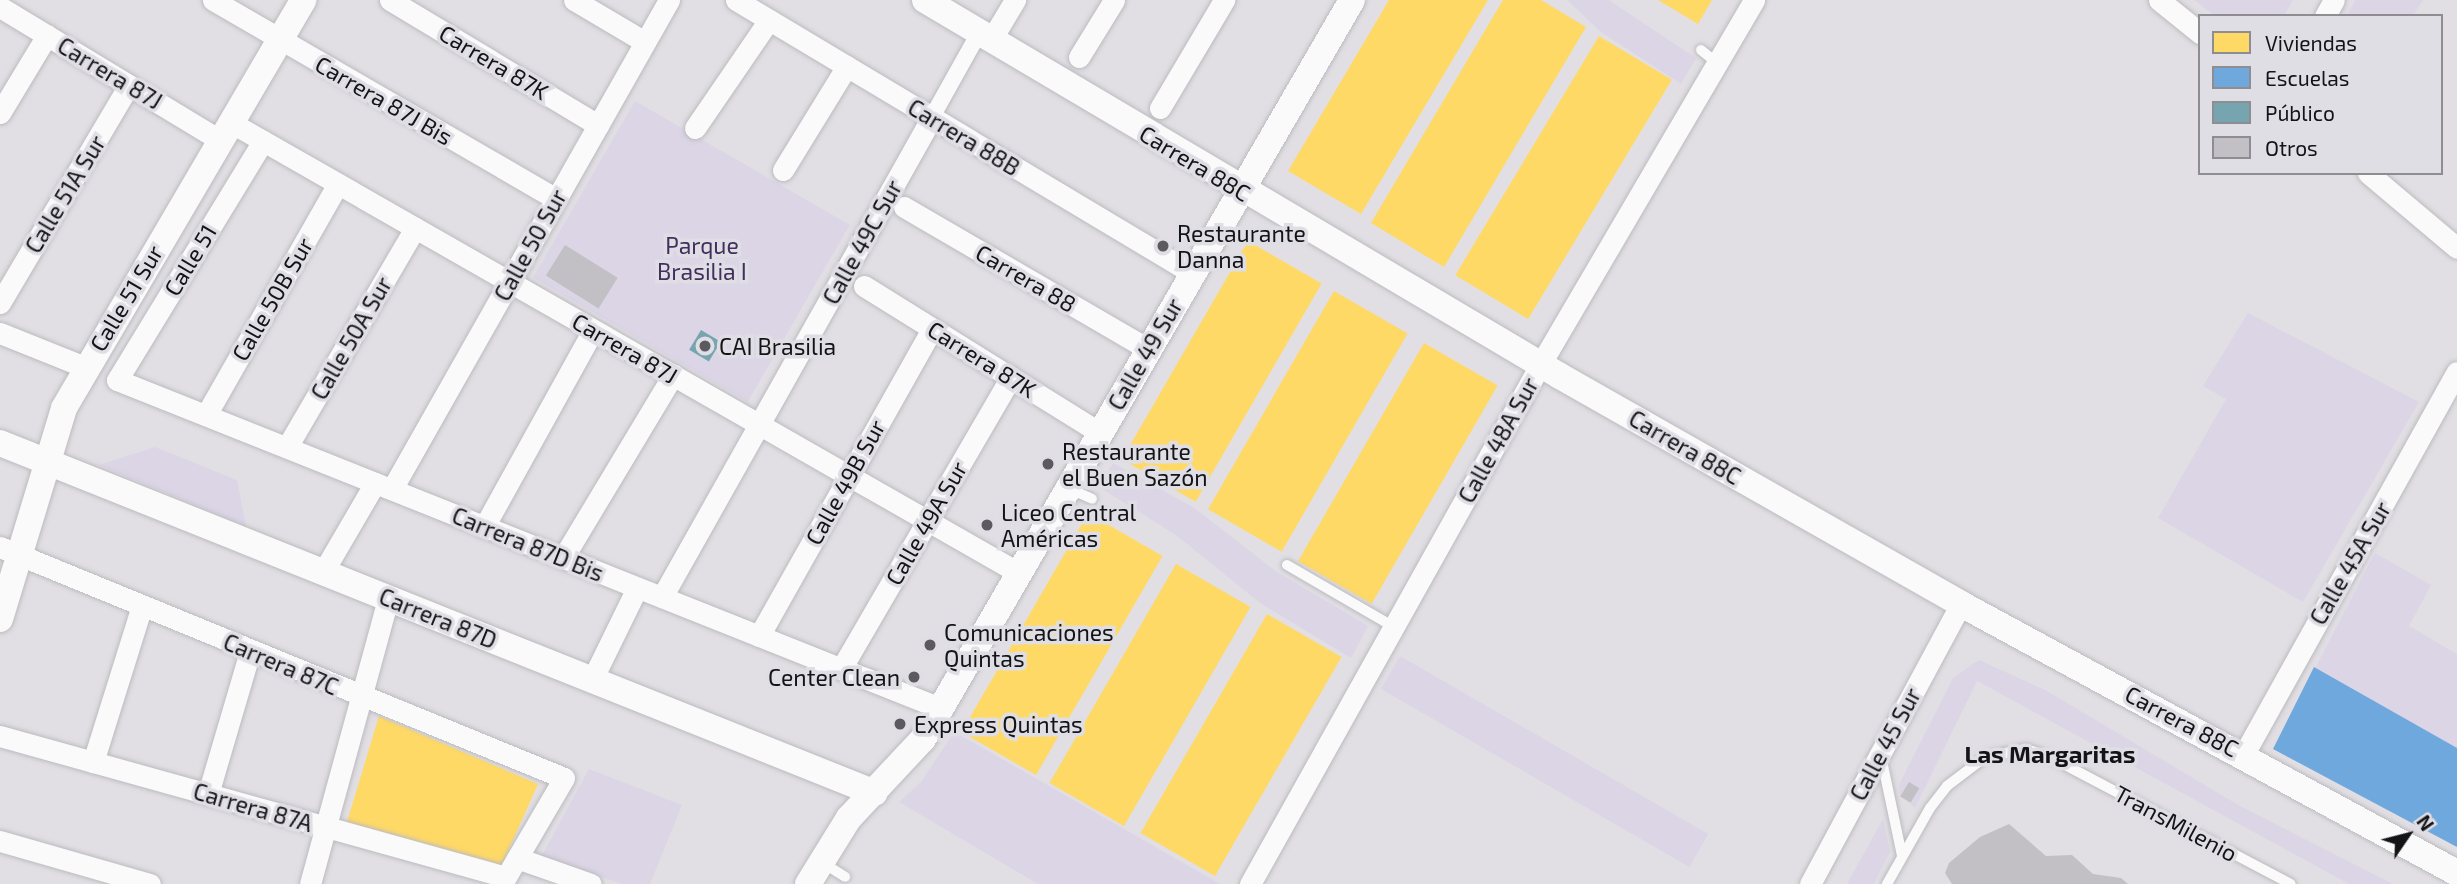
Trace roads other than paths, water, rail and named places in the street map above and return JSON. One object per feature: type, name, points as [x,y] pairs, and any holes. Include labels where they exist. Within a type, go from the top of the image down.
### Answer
[{"type":"street","name":"Carrera 87J Bis","points":[[213,0],[556,200]]},
{"type":"street","name":"Calle 51 Sur","points":[[0,619],[9,551],[85,367],[303,0]]},
{"type":"street","name":"Carrera 87K","points":[[390,0],[598,125]]},
{"type":"street","points":[[574,0],[645,42]]},
{"type":"street","name":"Calle 50 Sur","points":[[323,572],[384,486],[509,282],[669,0]]},
{"type":"street","name":"Carrera 88B","points":[[736,0],[1192,273]]},
{"type":"street","name":"Carrera 88C","points":[[925,0],[1240,190],[1540,365],[1961,604],[2244,754],[2457,873]]},
{"type":"street","name":"Calle 49C Sur","points":[[662,597],[932,117],[985,36],[1015,0]]},
{"type":"street","points":[[1079,57],[1114,0]]},
{"type":"street","points":[[1160,108],[1224,0]]},
{"type":"street","name":"Calle 49 Sur","points":[[815,873],[849,818],[907,760],[940,708],[1352,0]]},
{"type":"street","name":"Calle 48A Sur","points":[[1250,884],[1709,57],[1754,0]]},
{"type":"street","points":[[2159,0],[2198,31]]},
{"type":"street","name":"Carrera 87J","points":[[0,7],[129,85],[225,131],[263,141],[1018,573]]},
{"type":"street","points":[[695,128],[769,20]]},
{"type":"street","points":[[0,113],[47,35]]},
{"type":"street","points":[[783,170],[846,66]]},
{"type":"street","name":"Calle 51A Sur","points":[[0,303],[129,85]]},
{"type":"street","name":"Calle 51","points":[[117,380],[263,141]]},
{"type":"street","points":[[2370,175],[2457,248]]},
{"type":"street","name":"Calle 50B Sur","points":[[206,415],[338,184]]},
{"type":"street","name":"Carrera 88","points":[[904,207],[1148,349]]},
{"type":"street","name":"Calle 50A Sur","points":[[287,447],[415,228]]},
{"type":"street","name":"Carrera 87K","points":[[864,286],[1100,433]]},
{"type":"street","name":"Calle 49B Sur","points":[[759,636],[932,329]]},
{"type":"street","points":[[484,527],[593,330]]},
{"type":"street","points":[[0,333],[85,367]]},
{"type":"street","name":"Calle 45A Sur","points":[[2244,754],[2457,372]]},
{"type":"street","points":[[563,558],[673,375]]},
{"type":"street","name":"Calle 49A Sur","points":[[841,669],[1011,377]]},
{"type":"street","name":"Carrera 87D Bis","points":[[117,380],[940,708]]},
{"type":"street","name":"Carrera 87D","points":[[0,443],[875,793]]},
{"type":"street","name":"Carrera 87C","points":[[9,551],[361,698],[564,778],[517,858]]},
{"type":"street","points":[[592,680],[637,588]]},
{"type":"street","points":[[310,884],[388,598]]},
{"type":"street","name":"Calle 45 Sur","points":[[1810,884],[1961,604]]},
{"type":"street","points":[[93,762],[142,606]]},
{"type":"street","points":[[208,794],[250,651]]},
{"type":"street","name":"Carrera 87A","points":[[0,736],[506,877],[517,858]]},
{"type":"street","points":[[0,841],[150,884]]},
{"type":"street","points":[[517,858],[591,884]]},
{"type":"lane","points":[[1068,488],[1092,499]]},
{"type":"lane","points":[[1287,565],[1394,627]]},
{"type":"lane","name":"TransMilenio","points":[[1887,884],[1930,808],[1965,771],[1984,757],[2026,749],[2050,757],[2291,884]]},
{"type":"lane","points":[[1880,753],[1902,856]]},
{"type":"lane","points":[[815,873],[845,877]]},
{"type":"place","name":"Restaurante Danna","points":[[1163,246]]},
{"type":"place","name":"CAI Brasilia","points":[[705,346]]},
{"type":"place","name":"Restaurante el Buen Sazón","points":[[1048,464]]},
{"type":"place","name":"Liceo Central Américas","points":[[987,525]]},
{"type":"place","name":"Comunicaciones Quintas","points":[[930,645]]},
{"type":"place","name":"Center Clean","points":[[914,677]]},
{"type":"place","name":"Express Quintas","points":[[900,724]]},
{"type":"district","name":"Las Margaritas","points":[[2050,754]]},
{"type":"park label","name":"Parque Brasilia I","points":[[702,258]]}]
